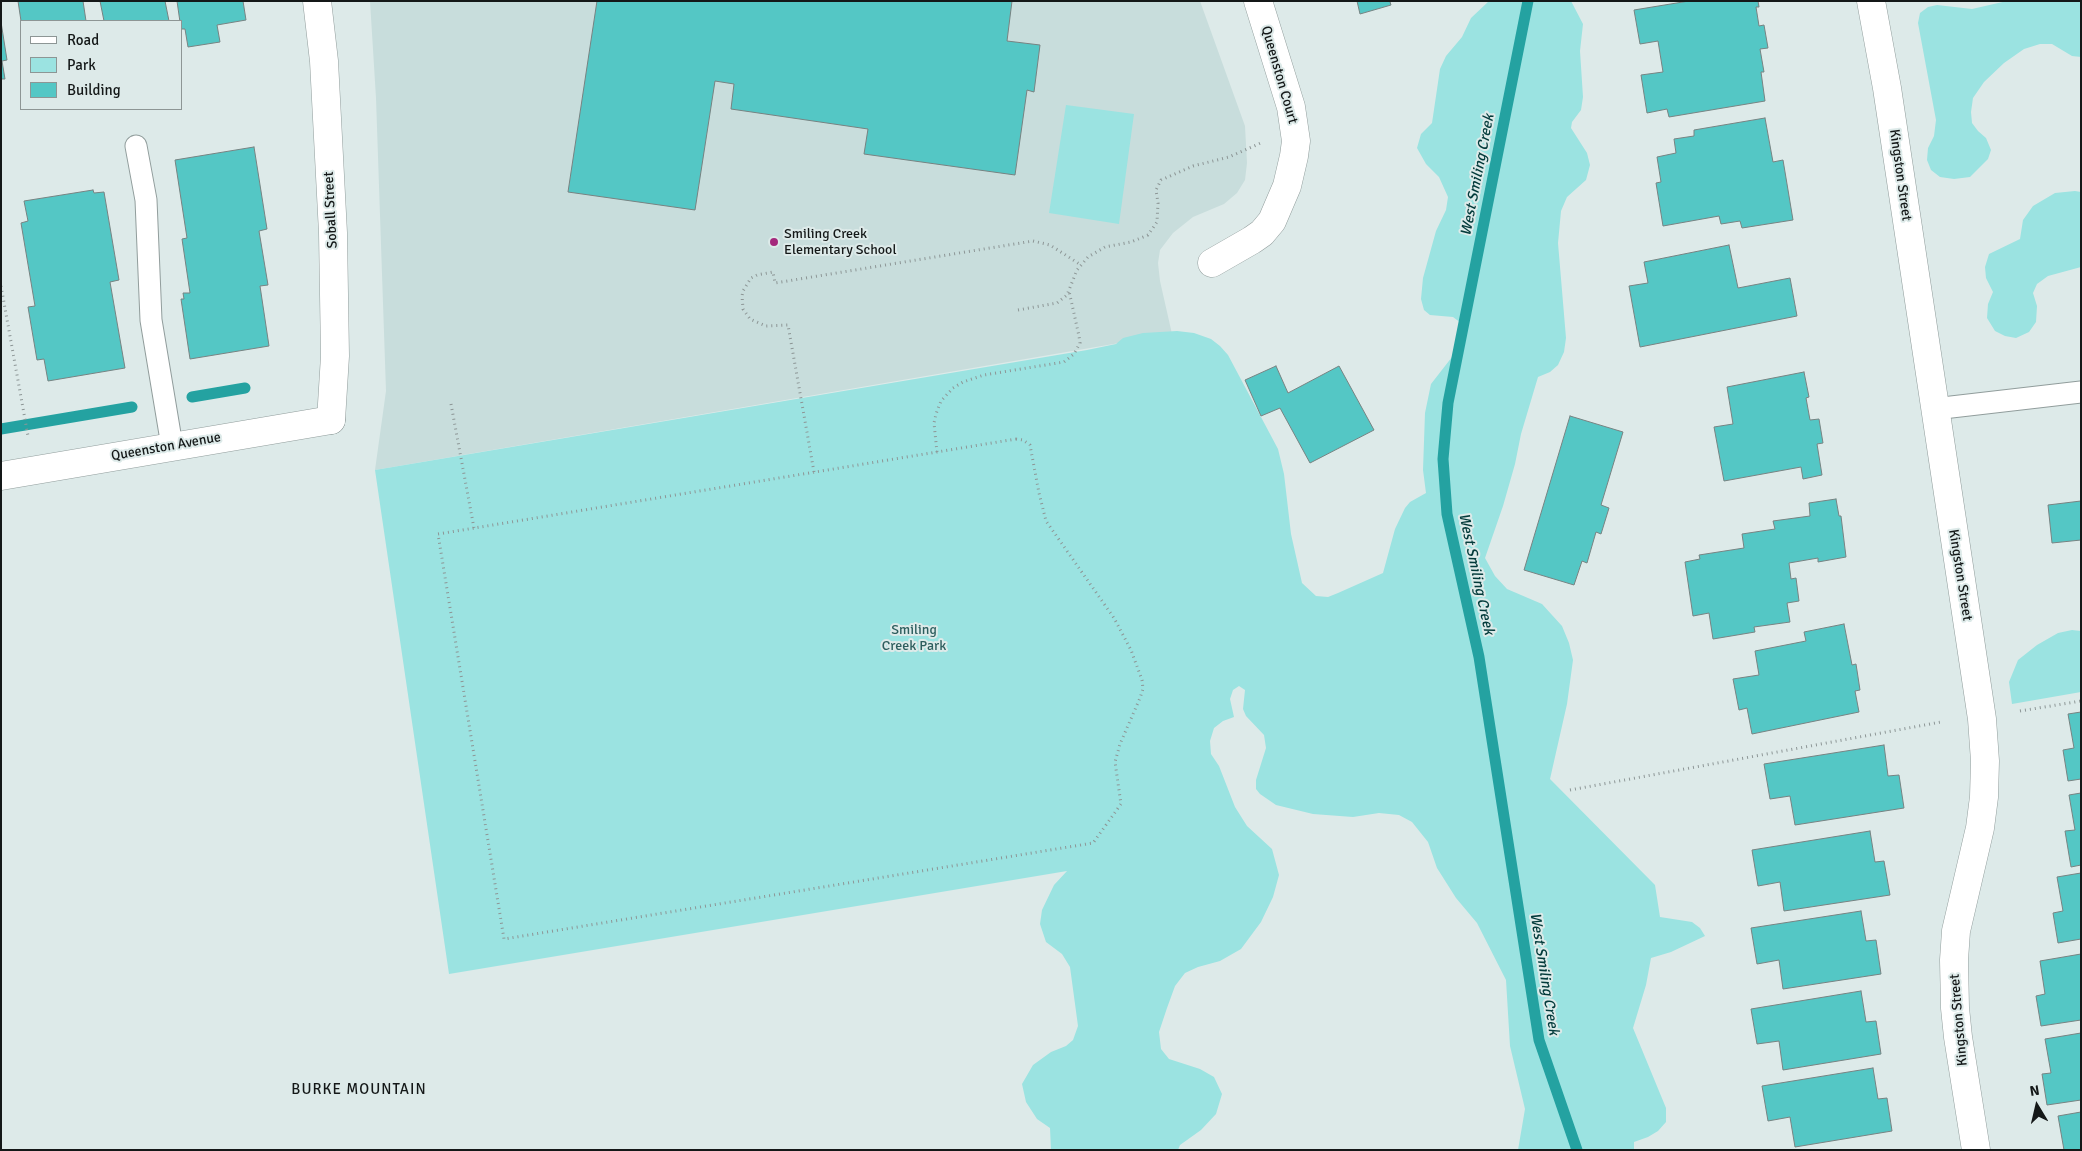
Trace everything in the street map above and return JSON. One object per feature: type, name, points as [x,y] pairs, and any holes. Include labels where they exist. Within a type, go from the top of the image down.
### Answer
[{"type":"street","name":"Soball Street","points":[[317,1],[324,61],[333,233],[335,356],[331,420]]},
{"type":"street","name":"Queenston Court","points":[[1212,263],[1252,240],[1262,233],[1272,221],[1287,186],[1294,156],[1296,141],[1291,107],[1258,1]]},
{"type":"street","name":"Kingston Street","points":[[1871,1],[1887,88],[1982,719],[1985,761],[1984,797],[1980,828],[1956,932],[1954,960],[1954,1008],[1976,1150]]},
{"type":"street","name":"Queenston Avenue","points":[[1,476],[331,420]]},
{"type":"lane","points":[[136,146],[146,200],[153,332],[172,446]]},
{"type":"lane","points":[[1934,409],[2081,392]]},
{"type":"path","points":[[1018,310],[1063,299],[1069,291],[1073,277],[1088,257],[1105,247],[1140,239],[1154,230],[1158,214],[1156,190],[1161,180],[1187,168],[1229,157],[1264,142]]},
{"type":"path","points":[[814,472],[788,324],[766,326],[750,319],[743,309],[742,296],[750,278],[773,272],[775,283],[1033,242],[1050,245],[1081,264]]},
{"type":"path","points":[[1,286],[28,436]]},
{"type":"path","points":[[938,452],[934,423],[936,414],[941,401],[954,388],[968,380],[984,375],[1064,362],[1074,354],[1080,343],[1080,336],[1069,291]]},
{"type":"path","points":[[451,404],[474,528]]},
{"type":"path","points":[[1016,439],[1023,440],[1030,445],[1038,492],[1046,521],[1114,618],[1139,670],[1143,689],[1120,744],[1115,762],[1121,804],[1093,843],[504,940],[438,534],[814,472],[1016,439]]},
{"type":"path","points":[[2020,711],[2081,701]]},
{"type":"path","points":[[1570,790],[1941,722]]},
{"type":"shaded area","name":"Smiling Creek Elementary School","points":[[370,1],[1200,1],[1245,126],[1247,163],[1245,180],[1237,193],[1224,204],[1193,217],[1173,233],[1160,250],[1158,263],[1160,281],[1172,334],[375,470],[386,391],[376,98]]},
{"type":"green space","name":"Smiling Creek Park","points":[[1489,1],[1571,1],[1583,24],[1580,51],[1583,97],[1581,110],[1572,122],[1571,128],[1587,153],[1590,165],[1586,180],[1567,197],[1561,211],[1558,243],[1566,338],[1564,352],[1558,365],[1550,372],[1538,377],[1503,506],[1485,558],[1495,576],[1507,589],[1542,604],[1562,626],[1569,643],[1573,660],[1567,704],[1550,779],[1655,885],[1660,917],[1692,922],[1700,928],[1705,936],[1671,952],[1651,958],[1646,985],[1633,1028],[1666,1108],[1666,1122],[1658,1131],[1634,1142],[1634,1150],[1518,1150],[1525,1109],[1510,1046],[1506,980],[1477,923],[1456,898],[1437,868],[1428,842],[1412,822],[1399,815],[1379,813],[1353,817],[1313,814],[1276,805],[1260,794],[1256,789],[1256,780],[1266,748],[1264,735],[1246,716],[1243,709],[1245,690],[1239,686],[1233,690],[1230,699],[1234,717],[1223,721],[1214,728],[1210,741],[1211,754],[1219,766],[1235,807],[1247,826],[1272,849],[1279,875],[1273,897],[1261,922],[1241,949],[1220,961],[1185,973],[1175,986],[1159,1032],[1161,1049],[1169,1059],[1200,1069],[1214,1077],[1222,1094],[1216,1114],[1201,1130],[1180,1145],[1178,1150],[1051,1150],[1050,1128],[1037,1119],[1026,1102],[1022,1084],[1033,1065],[1073,1040],[1078,1026],[1070,967],[1062,954],[1046,942],[1040,924],[1042,910],[1054,885],[1067,871],[449,974],[375,470],[1087,350],[1116,344],[1123,338],[1143,333],[1177,331],[1194,333],[1211,339],[1228,355],[1278,449],[1284,474],[1291,534],[1302,583],[1316,596],[1328,597],[1338,593],[1383,573],[1395,529],[1405,508],[1410,502],[1426,493],[1423,470],[1425,413],[1431,384],[1459,348],[1464,335],[1461,323],[1453,317],[1430,315],[1424,310],[1421,299],[1423,278],[1436,231],[1446,210],[1448,197],[1439,177],[1426,164],[1417,148],[1421,134],[1432,123],[1440,69],[1446,56],[1462,37],[1471,18]]},
{"type":"green space","points":[[2007,1],[2081,1],[2081,57],[2072,56],[2052,44],[2040,44],[2024,49],[2004,63],[1984,82],[1973,98],[1972,123],[1986,138],[1991,150],[1988,159],[1970,177],[1954,179],[1940,177],[1931,170],[1927,160],[1928,148],[1934,136],[1936,120],[1918,23],[1920,13],[1928,7],[1937,5],[1972,9]]},
{"type":"green space","points":[[1066,105],[1134,114],[1119,224],[1049,213]]},
{"type":"green space","points":[[2081,192],[2081,267],[2048,276],[2037,284],[2033,293],[2037,306],[2036,322],[2029,332],[2016,338],[2005,336],[1995,331],[1987,318],[1988,304],[1993,292],[1986,278],[1985,267],[1989,254],[2020,239],[2023,220],[2033,206],[2055,193]]},
{"type":"green space","points":[[2072,630],[2081,631],[2081,692],[2012,704],[2009,682],[2018,660],[2037,645],[2058,633]]},
{"type":"building","points":[[18,1],[83,1],[86,20],[21,20]]},
{"type":"building","points":[[100,1],[165,1],[169,20],[104,20]]},
{"type":"building","points":[[177,1],[243,1],[246,20],[217,25],[220,42],[188,47],[185,29],[182,29],[182,20],[180,20]]},
{"type":"building","points":[[597,1],[1012,1],[1007,41],[1040,45],[1034,92],[1027,90],[1015,175],[864,154],[868,129],[731,109],[734,84],[715,81],[695,210],[568,192]]},
{"type":"building","points":[[1357,1],[1393,1],[1390,2],[1391,5],[1360,14]]},
{"type":"building","points":[[1689,1],[1758,1],[1759,7],[1756,7],[1759,26],[1764,25],[1768,48],[1760,49],[1764,72],[1761,72],[1765,101],[1669,117],[1667,109],[1647,113],[1641,75],[1663,72],[1658,41],[1640,44],[1634,10]]},
{"type":"building","points":[[1,22],[7,60],[2,61],[5,79],[1,79]]},
{"type":"building","points":[[1765,118],[1773,162],[1783,160],[1793,220],[1742,228],[1740,221],[1721,224],[1719,216],[1663,226],[1656,183],[1661,182],[1657,157],[1676,153],[1674,139],[1694,136],[1694,130]]},
{"type":"building","points":[[254,147],[267,229],[259,231],[268,285],[260,286],[269,346],[190,359],[181,299],[184,299],[183,293],[190,293],[182,239],[187,238],[175,160]]},
{"type":"building","points":[[93,190],[94,193],[104,192],[119,280],[110,282],[125,368],[48,381],[44,359],[37,360],[28,307],[35,306],[21,223],[28,221],[24,201]]},
{"type":"building","points":[[1729,245],[1738,288],[1790,278],[1797,316],[1640,347],[1629,286],[1648,283],[1644,262]]},
{"type":"building","points":[[1276,366],[1288,393],[1339,366],[1374,430],[1310,463],[1280,408],[1261,416],[1245,380]]},
{"type":"building","points":[[1804,372],[1809,397],[1806,398],[1810,420],[1819,419],[1823,443],[1817,444],[1822,475],[1803,479],[1801,467],[1724,481],[1714,427],[1733,424],[1727,387]]},
{"type":"building","points":[[1570,416],[1623,432],[1601,505],[1609,508],[1601,534],[1596,532],[1587,563],[1582,561],[1574,585],[1524,570]]},
{"type":"building","points":[[1836,499],[1839,516],[1841,516],[1846,557],[1818,562],[1818,558],[1789,563],[1791,579],[1796,578],[1799,601],[1787,603],[1790,622],[1754,627],[1755,632],[1713,639],[1709,613],[1693,616],[1685,562],[1700,559],[1699,555],[1744,548],[1742,534],[1775,529],[1773,521],[1810,516],[1809,503]]},
{"type":"building","points":[[2081,501],[2081,540],[2052,543],[2048,505]]},
{"type":"building","points":[[1844,624],[1852,665],[1856,664],[1860,690],[1855,691],[1859,712],[1752,734],[1747,708],[1739,710],[1733,679],[1759,675],[1755,651],[1806,641],[1804,632]]},
{"type":"building","points":[[2081,712],[2081,779],[2068,781],[2063,750],[2074,748],[2068,714]]},
{"type":"building","points":[[1884,745],[1888,776],[1899,775],[1904,808],[1795,825],[1790,796],[1770,799],[1764,764]]},
{"type":"building","points":[[2081,793],[2081,865],[2071,867],[2065,831],[2075,830],[2069,795]]},
{"type":"building","points":[[1870,831],[1875,862],[1884,861],[1890,895],[1784,911],[1780,882],[1758,886],[1752,850]]},
{"type":"building","points":[[2081,873],[2081,939],[2058,943],[2053,913],[2063,911],[2057,877]]},
{"type":"building","points":[[1861,911],[1866,941],[1876,940],[1881,974],[1783,989],[1779,960],[1757,964],[1751,928]]},
{"type":"building","points":[[2081,954],[2081,1020],[2041,1026],[2036,996],[2045,994],[2040,961]]},
{"type":"building","points":[[1861,991],[1866,1022],[1876,1021],[1881,1054],[1783,1070],[1779,1041],[1757,1044],[1751,1009]]},
{"type":"building","points":[[2081,1033],[2081,1100],[2047,1105],[2042,1074],[2051,1073],[2045,1039]]},
{"type":"building","points":[[1873,1068],[1878,1099],[1887,1098],[1892,1131],[1795,1147],[1790,1117],[1768,1121],[1762,1086]]},
{"type":"building","points":[[2081,1112],[2081,1150],[2064,1150],[2058,1116]]},
{"type":"waterway","name":"West Smiling Creek","points":[[1528,1],[1448,403],[1443,459],[1447,514],[1479,657],[1539,1040],[1577,1150]]},
{"type":"waterway","points":[[192,397],[245,388]]},
{"type":"waterway","points":[[1,429],[132,407]]},
{"type":"place","name":"Smiling Creek Elementary School","points":[[774,242]]},
{"type":"district","name":"BURKE MOUNTAIN","points":[[359,1090]]}]
